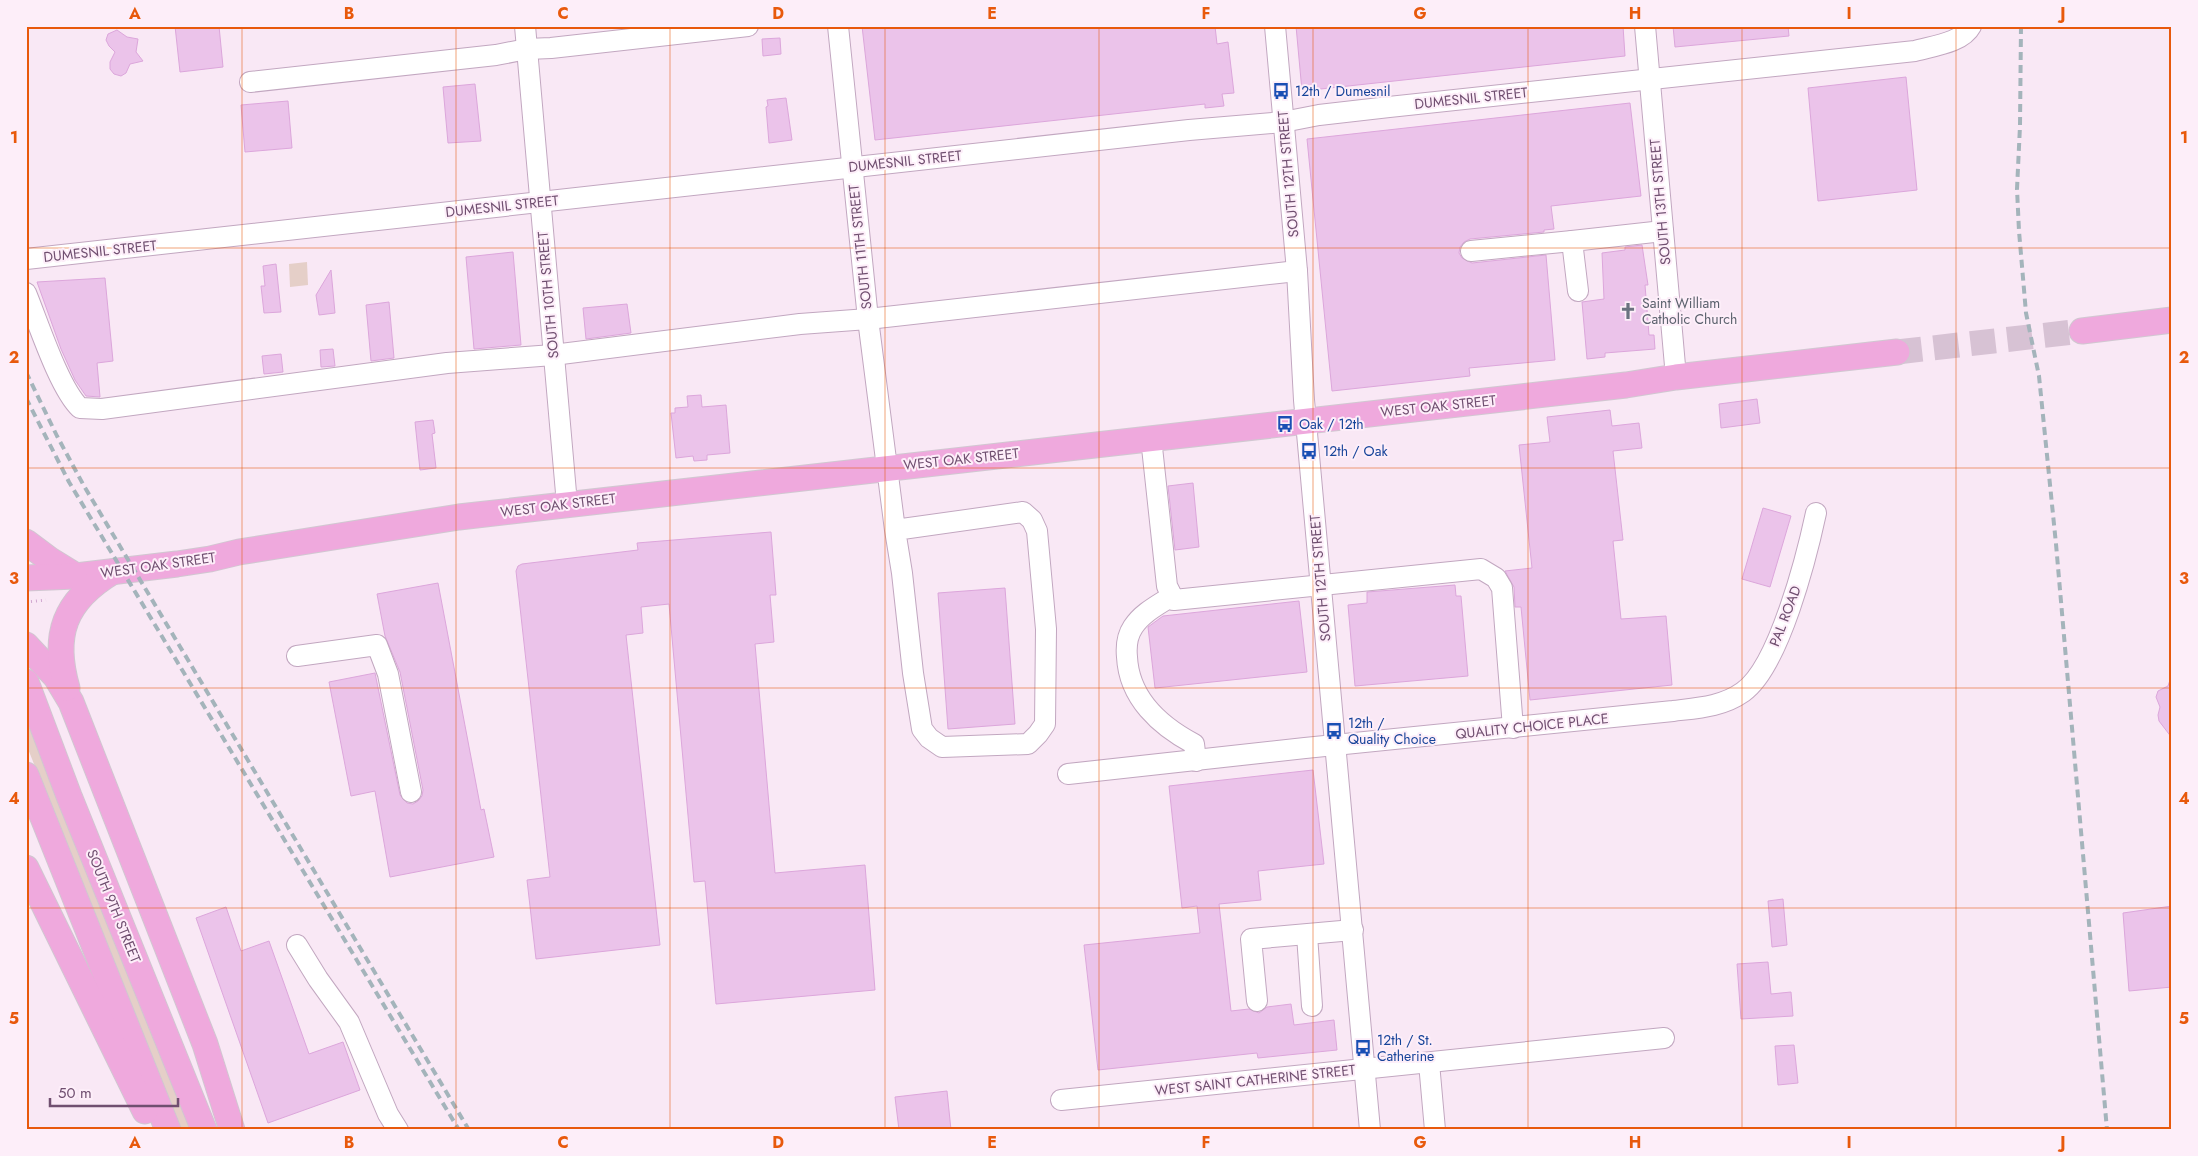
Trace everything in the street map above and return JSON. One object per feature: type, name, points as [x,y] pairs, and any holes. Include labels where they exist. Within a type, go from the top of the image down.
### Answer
[{"type":"main road","points":[[2082,331],[2172,320]]},
{"type":"main road","name":"WEST OAK STREET","points":[[26,578],[76,576],[210,560],[239,552],[459,517],[1626,385],[1676,377],[1897,352]]},
{"type":"main road","points":[[26,542],[76,576]]},
{"type":"main road","points":[[115,570],[93,583],[66,619],[60,639],[60,665],[71,702],[204,1044],[232,1130]]},
{"type":"main road","points":[[26,645],[56,677],[71,702]]},
{"type":"main road","name":"SOUTH 9TH STREET","points":[[26,682],[69,796],[204,1130]]},
{"type":"main road","points":[[26,775],[168,1130]]},
{"type":"main road","points":[[26,868],[154,1130]]},
{"type":"street","name":"SOUTH 10TH STREET","points":[[525,26],[567,504]]},
{"type":"street","points":[[250,82],[496,55],[527,49],[748,26]]},
{"type":"street","name":"SOUTH 11TH STREET","points":[[838,26],[885,468],[895,530],[902,573],[913,673],[922,729],[929,738],[942,747],[1028,744],[1045,724],[1046,629],[1037,531],[1032,520],[1023,512],[895,530]]},
{"type":"street","name":"SOUTH 12TH STREET","points":[[1275,26],[1297,272],[1306,421],[1370,1130]]},
{"type":"street","name":"SOUTH 13TH STREET","points":[[1645,26],[1676,377]]},
{"type":"street","name":"DUMESNIL STREET","points":[[26,259],[1201,128],[1284,122],[1319,115],[1650,78],[1915,51],[1952,41],[1969,30],[1971,26]]},
{"type":"street","points":[[1470,251],[1663,231]]},
{"type":"street","points":[[1572,241],[1578,291]]},
{"type":"street","points":[[26,293],[62,382],[72,401],[80,408],[102,409],[438,364],[553,355],[800,324],[868,319],[1297,272]]},
{"type":"street","points":[[1151,438],[1167,586],[1174,600],[1481,569],[1496,578],[1502,588],[1512,728]]},
{"type":"street","name":"PAL ROAD","points":[[1726,702],[1744,691],[1759,674],[1777,639],[1794,598],[1809,546],[1816,512]]},
{"type":"street","points":[[1172,596],[1150,609],[1133,628],[1126,646],[1128,671],[1135,692],[1143,704],[1177,735],[1194,744],[1196,761]]},
{"type":"street","points":[[298,656],[377,645],[388,674],[411,792]]},
{"type":"street","name":"QUALITY CHOICE PLACE","points":[[1068,774],[1696,709],[1726,702]]},
{"type":"street","points":[[1257,1001],[1251,939],[1353,930]]},
{"type":"street","points":[[1307,934],[1312,1006]]},
{"type":"street","points":[[297,945],[318,979],[349,1022],[388,1114],[398,1130]]},
{"type":"street","name":"WEST SAINT CATHERINE STREET","points":[[1061,1100],[1664,1038]]},
{"type":"street","points":[[1429,1063],[1435,1130]]},
{"type":"shaded area","points":[[307,262],[308,285],[290,287],[289,264]]},
{"type":"shaded area","points":[[26,709],[194,1130],[181,1130],[26,744]]},
{"type":"building","points":[[175,26],[219,26],[223,67],[180,72]]},
{"type":"building","points":[[862,26],[1215,26],[1217,44],[1228,42],[1234,93],[1222,94],[1224,106],[1205,108],[1205,104],[875,140]]},
{"type":"building","points":[[1296,26],[1623,26],[1625,56],[1302,91]]},
{"type":"building","points":[[1673,26],[1788,26],[1789,36],[1675,47]]},
{"type":"building","points":[[117,30],[127,37],[138,39],[136,52],[143,61],[130,64],[126,73],[121,76],[114,74],[110,69],[110,62],[115,52],[106,40],[108,34]]},
{"type":"building","points":[[780,38],[781,54],[763,56],[762,39]]},
{"type":"building","points":[[1906,77],[1917,190],[1818,201],[1808,88]]},
{"type":"building","points":[[475,84],[481,141],[448,143],[443,87]]},
{"type":"building","points":[[786,98],[792,140],[769,143],[767,100]]},
{"type":"building","points":[[288,101],[292,148],[245,152],[241,105]]},
{"type":"building","points":[[1630,103],[1641,196],[1551,206],[1554,229],[1544,230],[1544,232],[1470,239],[1460,247],[1459,253],[1462,258],[1472,263],[1546,255],[1555,360],[1469,368],[1470,376],[1332,391],[1307,139]]},
{"type":"building","name":"Saint William Catholic Church","points":[[1642,245],[1648,285],[1645,285],[1649,335],[1654,335],[1655,349],[1605,353],[1605,357],[1587,359],[1582,302],[1604,299],[1602,253],[1625,250],[1625,247]]},
{"type":"building","points":[[513,252],[521,345],[474,349],[466,257]]},
{"type":"building","points":[[276,264],[281,312],[264,313],[261,286],[265,286],[263,266]]},
{"type":"building","points":[[331,270],[335,313],[319,315],[316,295]]},
{"type":"building","points":[[105,278],[113,361],[97,363],[100,397],[86,396],[75,380],[61,349],[37,282]]},
{"type":"building","points":[[389,302],[394,358],[371,361],[366,305]]},
{"type":"building","points":[[627,304],[631,333],[586,339],[583,308]]},
{"type":"building","points":[[333,349],[335,366],[321,367],[320,350]]},
{"type":"building","points":[[281,354],[283,372],[264,374],[262,356]]},
{"type":"building","points":[[701,395],[702,407],[726,405],[730,453],[707,455],[707,460],[694,461],[693,456],[676,458],[671,413],[675,413],[675,408],[688,407],[687,396]]},
{"type":"building","points":[[1757,399],[1760,423],[1721,428],[1719,404]]},
{"type":"building","points":[[1610,410],[1612,426],[1639,423],[1642,448],[1613,451],[1623,540],[1613,541],[1621,619],[1666,616],[1672,685],[1530,700],[1521,607],[1515,607],[1514,587],[1505,571],[1532,568],[1519,445],[1550,442],[1547,417]]},
{"type":"building","points":[[433,420],[435,433],[432,434],[436,468],[420,470],[415,422]]},
{"type":"building","points":[[1193,483],[1199,547],[1175,550],[1168,486]]},
{"type":"building","points":[[1763,508],[1791,516],[1770,587],[1742,579]]},
{"type":"building","points":[[771,532],[776,595],[770,595],[774,642],[755,644],[775,873],[865,865],[875,990],[716,1004],[705,881],[694,882],[669,604],[641,607],[643,633],[626,635],[660,945],[536,959],[527,880],[550,877],[516,571],[518,566],[638,550],[637,543]]},
{"type":"building","points":[[438,583],[481,810],[484,809],[494,857],[390,877],[375,791],[351,796],[329,682],[375,673],[400,795],[407,803],[413,804],[418,801],[422,796],[423,790],[400,672],[385,636],[377,594]]},
{"type":"building","points":[[1455,585],[1456,596],[1461,596],[1468,676],[1355,686],[1348,605],[1367,603],[1367,592]]},
{"type":"building","points":[[1005,588],[1015,724],[948,729],[938,593]]},
{"type":"building","points":[[1299,601],[1307,672],[1155,688],[1148,627],[1163,616]]},
{"type":"building","points":[[2170,680],[2172,681],[2172,738],[2159,721],[2160,707],[2156,697],[2158,691],[2168,686]]},
{"type":"building","points":[[1313,770],[1324,864],[1258,871],[1261,900],[1219,904],[1231,1011],[1249,1009],[1259,1013],[1267,1007],[1291,1004],[1294,1025],[1334,1020],[1337,1050],[1258,1058],[1257,1053],[1098,1070],[1084,945],[1200,933],[1197,906],[1182,908],[1169,786]]},
{"type":"building","points":[[1783,899],[1787,945],[1772,947],[1768,901]]},
{"type":"building","points":[[2172,906],[2172,987],[2129,991],[2123,913]]},
{"type":"building","points":[[226,907],[241,951],[269,941],[309,1054],[343,1042],[360,1090],[268,1123],[196,918]]},
{"type":"building","points":[[1768,962],[1771,994],[1791,992],[1793,1016],[1741,1019],[1737,964]]},
{"type":"building","points":[[1794,1045],[1798,1083],[1778,1085],[1775,1046]]},
{"type":"building","points":[[947,1091],[951,1130],[899,1130],[895,1097]]},
{"type":"tunnel","points":[[1897,352],[2082,331]]},
{"type":"railway","points":[[2021,26],[2017,189],[2019,231],[2026,313],[2039,376],[2056,544],[2107,1130]]},
{"type":"railway","points":[[26,372],[84,486],[469,1130]]},
{"type":"railway","points":[[26,398],[69,482],[459,1130]]},
{"type":"place","name":"12th / Dumesnil","points":[[1281,91]]},
{"type":"place","name":"Saint William Catholic Church","points":[[1628,311]]},
{"type":"place","name":"Oak / 12th","points":[[1285,424]]},
{"type":"place","name":"12th / Oak","points":[[1309,451]]},
{"type":"place","name":"12th / Quality Choice","points":[[1334,731]]},
{"type":"place","name":"12th / St. Catherine","points":[[1363,1048]]}]
